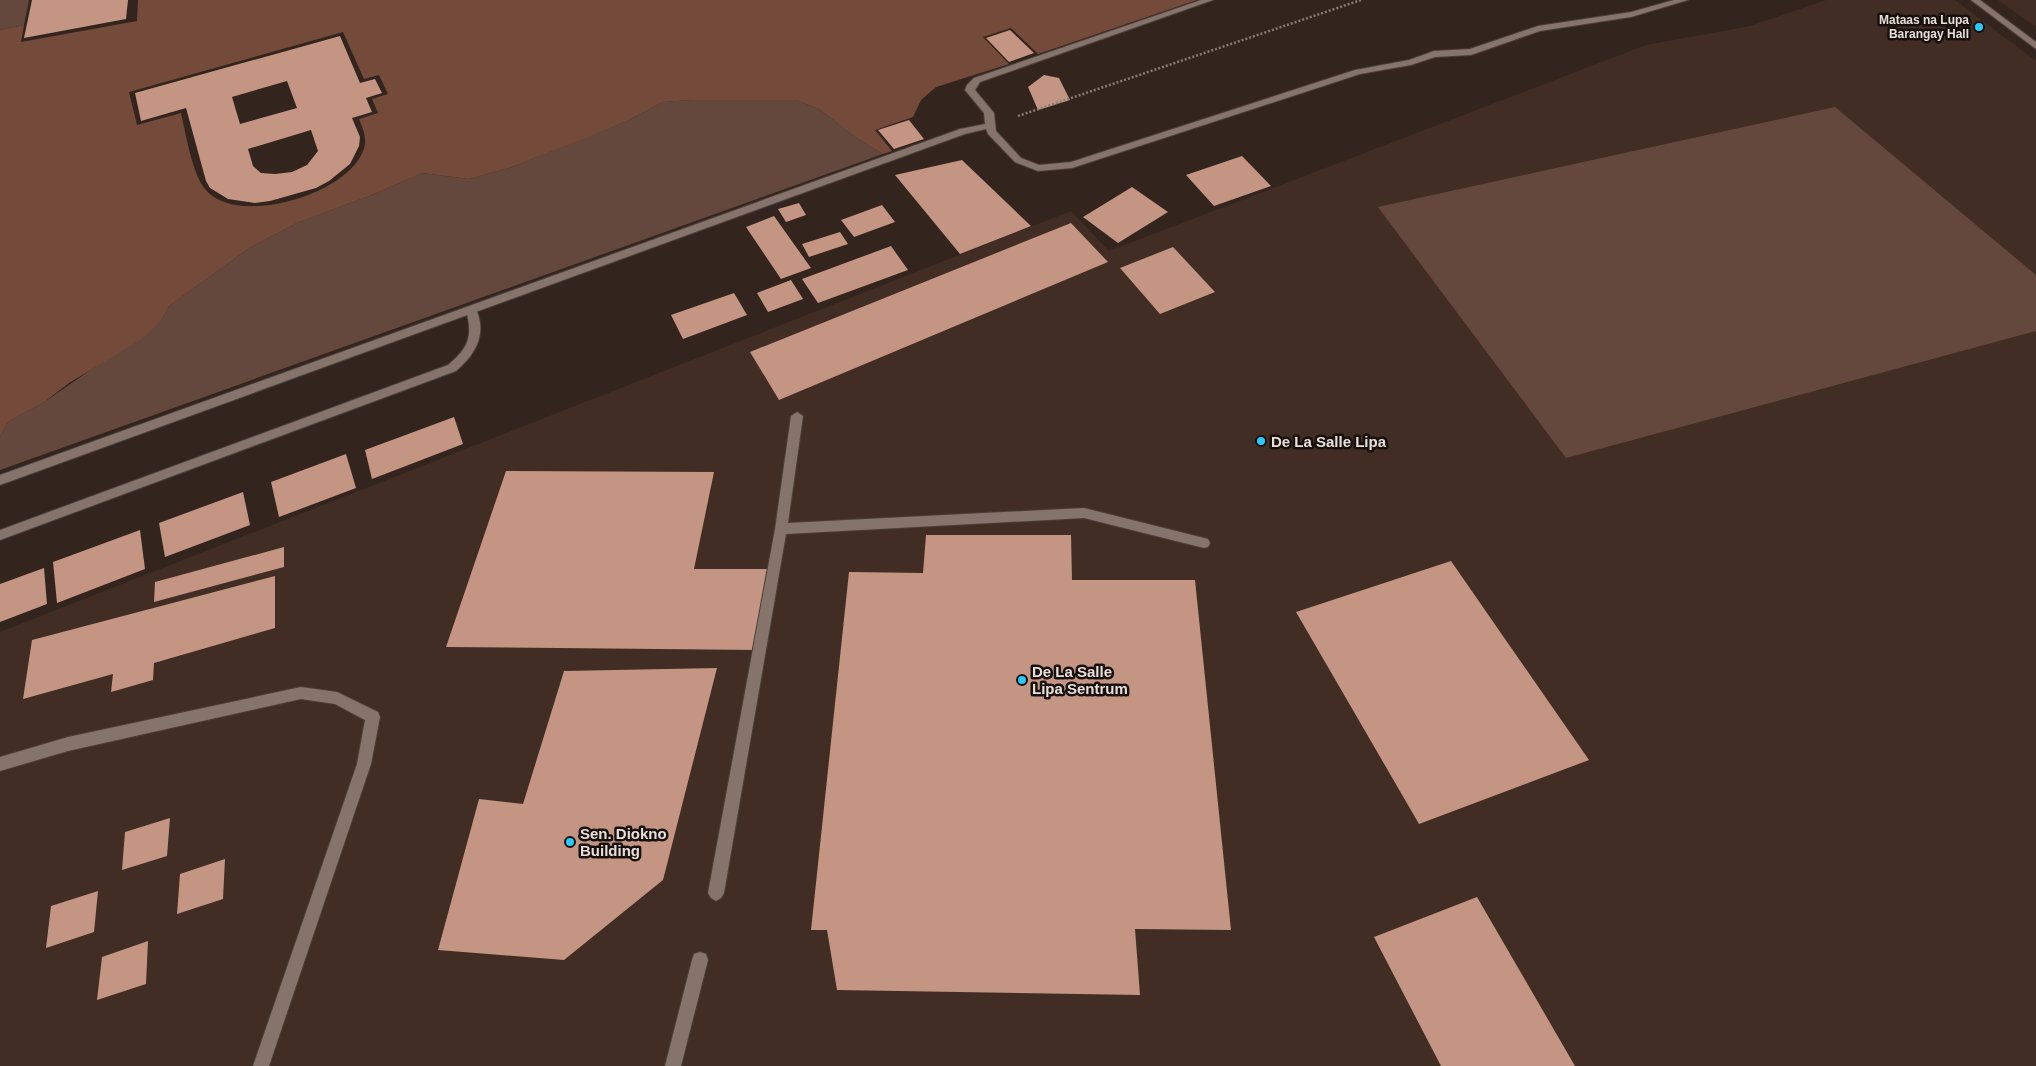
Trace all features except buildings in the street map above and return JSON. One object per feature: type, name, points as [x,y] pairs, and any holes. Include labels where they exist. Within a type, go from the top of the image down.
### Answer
[{"type":"street","points":[[1209,0],[977,80],[970,87],[970,90],[989,113],[991,132],[1011,154],[1028,165],[1038,168],[1072,165],[1358,72],[1411,62],[1434,54],[1470,52],[1538,29],[1630,14],[1684,0]]},
{"type":"street","points":[[1975,0],[2036,46]]},
{"type":"street","points":[[0,480],[964,131],[989,126]]},
{"type":"street","points":[[0,534],[452,368],[466,358],[473,343],[476,329],[471,310]]},
{"type":"street","points":[[716,893],[781,529],[797,416]]},
{"type":"street","points":[[781,529],[1084,513],[1204,543]]},
{"type":"street","points":[[0,764],[68,744],[301,693],[337,698],[373,717],[364,764],[261,1066]]},
{"type":"street","points":[[673,1066],[700,960]]},
{"type":"path","points":[[989,126],[1361,0]]},
{"type":"shaded area","points":[[0,0],[29,0],[24,25],[0,30]]},
{"type":"shaded area","points":[[138,0],[1197,0],[1038,54],[1011,28],[983,37],[1009,64],[936,87],[921,100],[913,117],[875,130],[892,151],[883,154],[855,137],[819,109],[796,100],[691,100],[663,102],[627,121],[588,137],[509,168],[469,179],[422,173],[372,195],[297,223],[251,247],[169,306],[161,321],[140,340],[69,383],[43,403],[9,421],[0,436],[0,30],[24,25],[21,42],[137,21]],"holes":[[[343,32],[364,79],[379,75],[388,94],[372,99],[378,113],[359,119],[364,131],[365,144],[357,162],[341,177],[319,190],[294,200],[267,205],[242,206],[220,201],[205,189],[196,173],[181,113],[137,125],[129,92]]]},
{"type":"shaded area","name":"De La Salle Lipa","points":[[1826,0],[1955,0],[2036,61],[2036,1066],[0,1066],[0,632],[1071,211],[1109,251],[1646,45],[1750,26]]},
{"type":"shaded area","points":[[1998,0],[2036,0],[2036,27]]},
{"type":"shaded area","points":[[691,100],[796,100],[819,109],[855,137],[883,154],[0,470],[0,436],[9,421],[43,403],[161,321],[169,306],[251,247],[297,223],[372,195],[422,173],[469,179],[509,168],[627,121],[663,102]]},
{"type":"shaded area","points":[[1835,107],[2036,275],[2036,331],[1566,458],[1378,207]]},
{"type":"place","name":"Mataas na Lupa Barangay Hall","points":[[1979,27]]},
{"type":"place","name":"De La Salle Lipa","points":[[1261,441]]},
{"type":"place","name":"De La Salle Lipa Sentrum","points":[[1022,680]]},
{"type":"place","name":"Sen. Diokno Building","points":[[570,842]]}]
